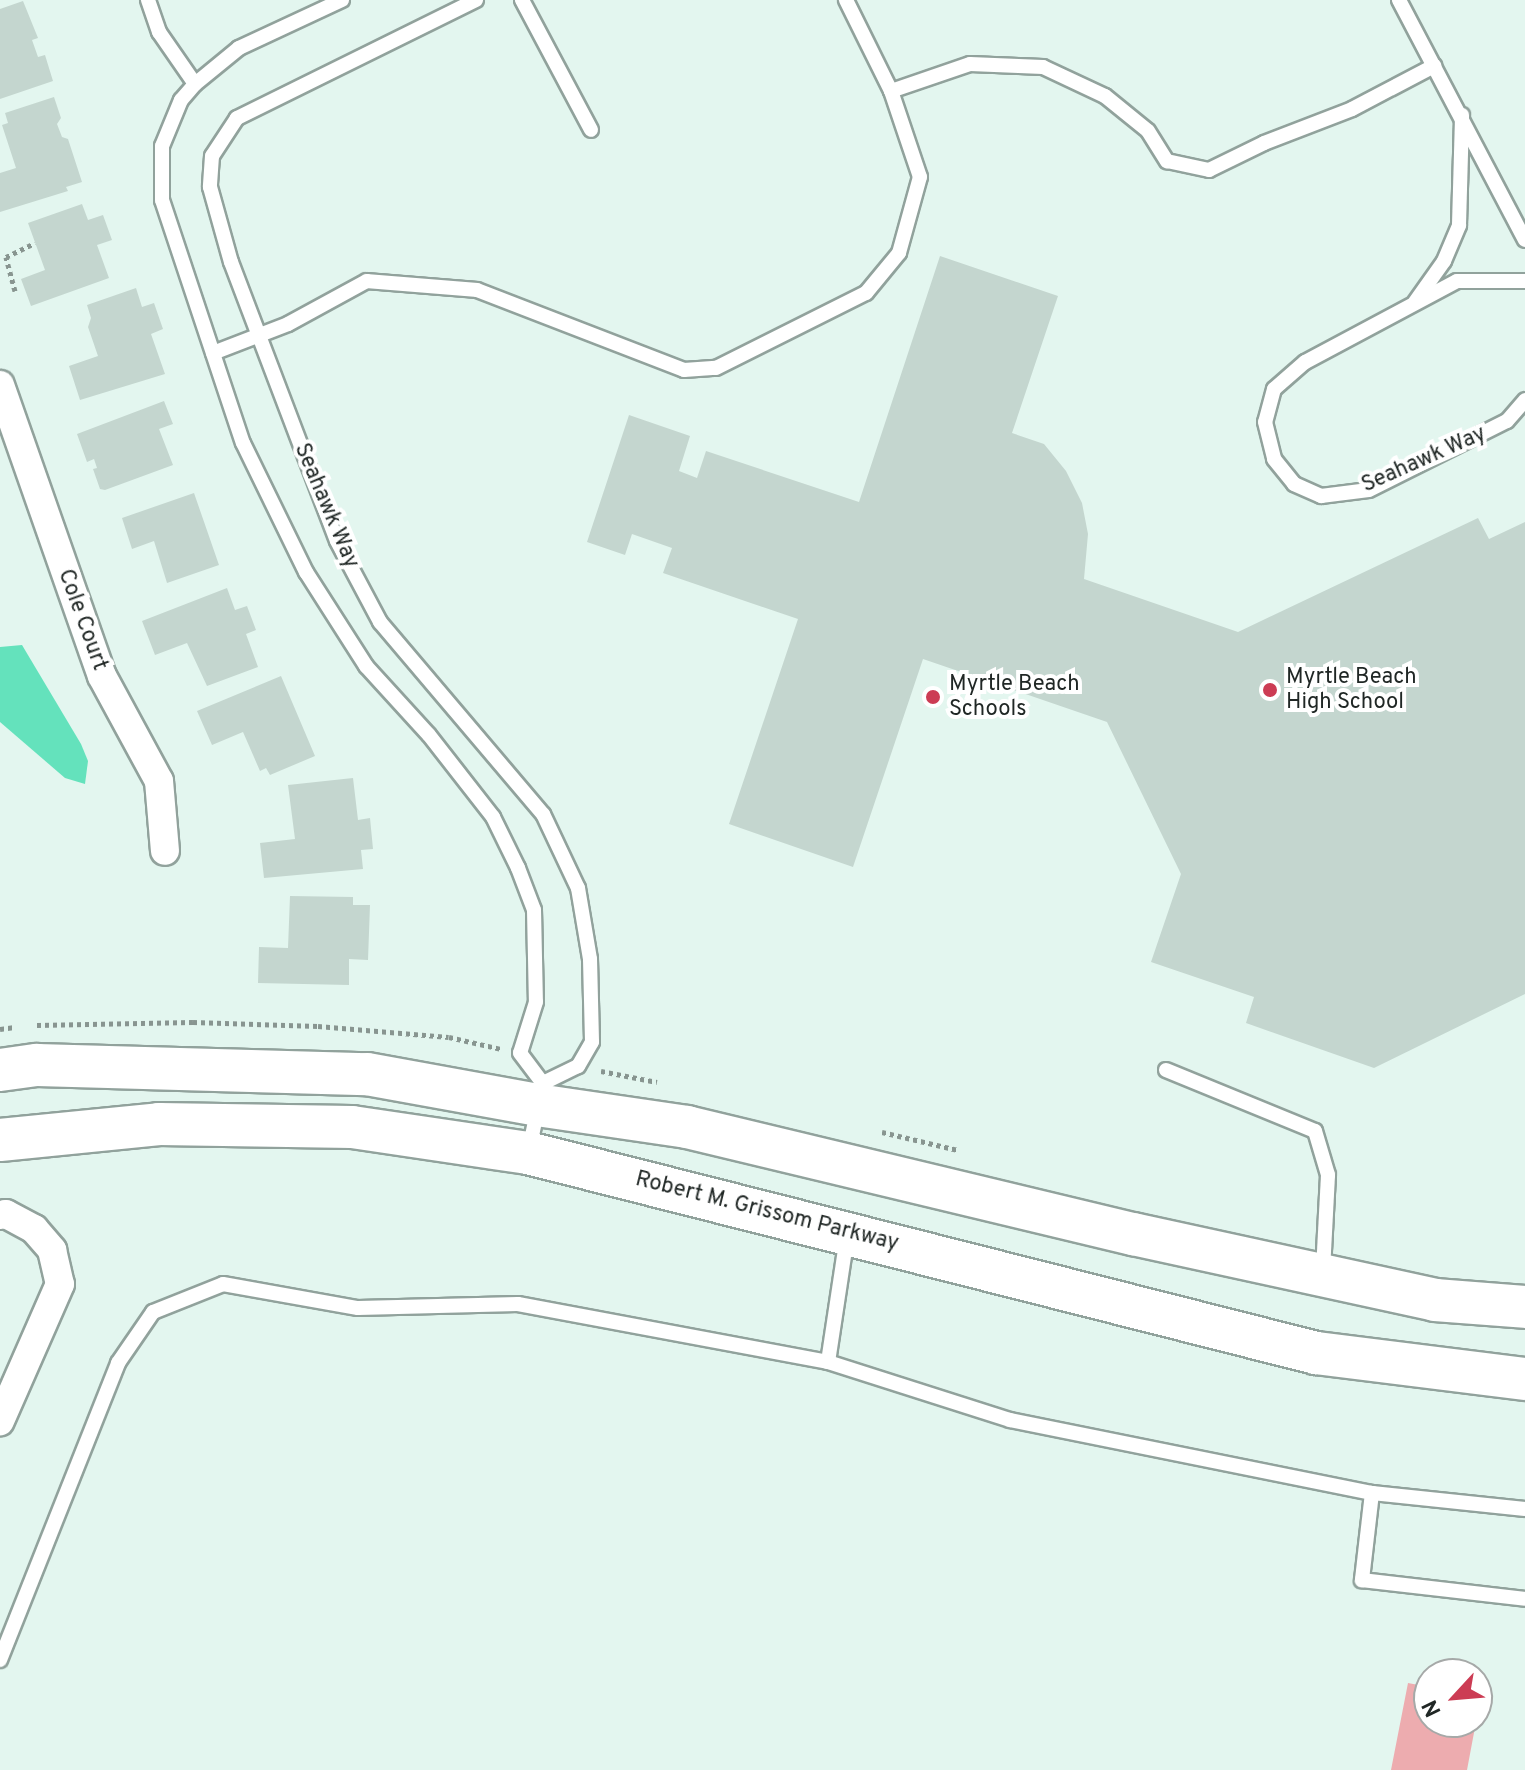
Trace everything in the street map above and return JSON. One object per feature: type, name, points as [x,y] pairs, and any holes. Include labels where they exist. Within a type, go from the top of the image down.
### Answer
[{"type":"main road","points":[[0,1070],[37,1065],[367,1074],[540,1094],[1323,1276],[1435,1300],[1525,1307]]},
{"type":"main road","name":"Robert M. Grissom Parkway","points":[[0,1140],[159,1124],[352,1127],[528,1153],[1316,1353],[1525,1379]]},
{"type":"street","name":"Cole Court","points":[[0,385],[102,676],[159,781],[165,851]]},
{"type":"street","points":[[0,1215],[6,1214],[34,1229],[52,1250],[60,1284],[0,1421]]},
{"type":"lane","points":[[148,0],[159,32],[195,84]]},
{"type":"lane","name":"Seahawk Way","points":[[342,0],[239,48],[195,84],[181,100],[162,146],[162,200],[243,443],[306,572],[366,666],[429,735],[493,817],[518,868],[534,910],[536,1002],[520,1053],[540,1094],[578,1066],[592,1042],[590,959],[578,888],[543,814],[380,622],[337,541],[231,262],[210,187],[212,156],[237,118],[476,0]]},
{"type":"lane","points":[[522,0],[591,130]]},
{"type":"lane","points":[[213,353],[288,324],[367,281],[477,290],[684,370],[716,368],[866,293],[899,253],[920,177],[891,91],[846,0]]},
{"type":"lane","points":[[1399,0],[1525,240]]},
{"type":"lane","points":[[891,91],[970,64],[1043,67],[1105,96],[1148,131],[1167,161],[1209,170],[1264,143],[1352,109],[1434,66]]},
{"type":"lane","name":"Seahawk Way","points":[[1413,305],[1444,261],[1459,225],[1462,115]]},
{"type":"lane","name":"Seahawk Way","points":[[1525,281],[1457,281],[1305,362],[1274,389],[1265,422],[1274,459],[1294,484],[1321,496],[1369,490],[1507,421],[1525,400]]},
{"type":"lane","points":[[1166,1070],[1315,1131],[1328,1175],[1322,1239],[1323,1276]]},
{"type":"lane","points":[[528,1153],[540,1094]]},
{"type":"lane","points":[[828,1362],[847,1232]]},
{"type":"lane","points":[[0,1660],[118,1363],[153,1312],[223,1284],[358,1308],[518,1304],[828,1362],[1010,1420],[1372,1493],[1525,1509]]},
{"type":"lane","points":[[1372,1493],[1362,1580],[1525,1599]]},
{"type":"path","points":[[15,291],[6,257],[35,243]]},
{"type":"shaded area","points":[[22,645],[81,744],[88,761],[85,784],[65,778],[0,722],[0,647]]},
{"type":"shaded area","points":[[1408,1683],[1413,1684],[1413,1738],[1473,1738],[1467,1770],[1391,1770]]},
{"type":"building","points":[[23,1],[38,38],[32,40],[38,57],[45,55],[53,81],[0,99],[0,9]]},
{"type":"building","points":[[54,97],[61,118],[57,124],[62,137],[68,139],[82,182],[66,187],[68,191],[0,212],[0,173],[16,168],[2,125],[8,123],[5,113]]},
{"type":"building","points":[[82,204],[88,220],[103,215],[112,240],[97,245],[109,278],[31,306],[21,279],[45,270],[28,223]]},
{"type":"building","name":"Myrtle Beach High School","points":[[940,256],[1058,296],[1012,433],[1044,444],[1066,471],[1082,503],[1088,534],[1084,579],[1238,632],[1478,518],[1489,539],[1525,522],[1525,994],[1374,1068],[1246,1023],[1254,997],[1151,962],[1181,874],[1107,722],[923,659],[853,867],[729,824],[798,619],[663,573],[672,548],[632,534],[625,555],[587,542],[629,415],[690,436],[679,471],[697,478],[706,451],[859,502]]},
{"type":"building","points":[[136,288],[142,307],[154,303],[163,329],[151,334],[165,374],[80,400],[69,366],[98,356],[88,327],[91,318],[87,305]]},
{"type":"building","points":[[164,401],[173,424],[159,429],[173,465],[105,490],[100,489],[93,469],[97,468],[94,459],[87,462],[77,434]]},
{"type":"building","points":[[194,493],[219,565],[167,583],[154,541],[132,549],[122,518]]},
{"type":"building","points":[[227,588],[235,610],[247,606],[256,630],[246,634],[258,667],[207,686],[187,643],[155,655],[142,621]]},
{"type":"building","points":[[281,676],[315,756],[270,775],[266,768],[260,771],[243,732],[212,745],[197,711]]},
{"type":"building","points":[[353,778],[358,820],[370,818],[373,849],[361,850],[363,869],[264,878],[260,843],[295,839],[288,785]]},
{"type":"building","points":[[290,896],[353,897],[353,905],[370,905],[368,960],[349,959],[349,985],[258,983],[259,947],[288,948]]},
{"type":"place","name":"Myrtle Beach High School","points":[[1270,690]]},
{"type":"place","name":"Myrtle Beach Schools","points":[[933,697]]}]
